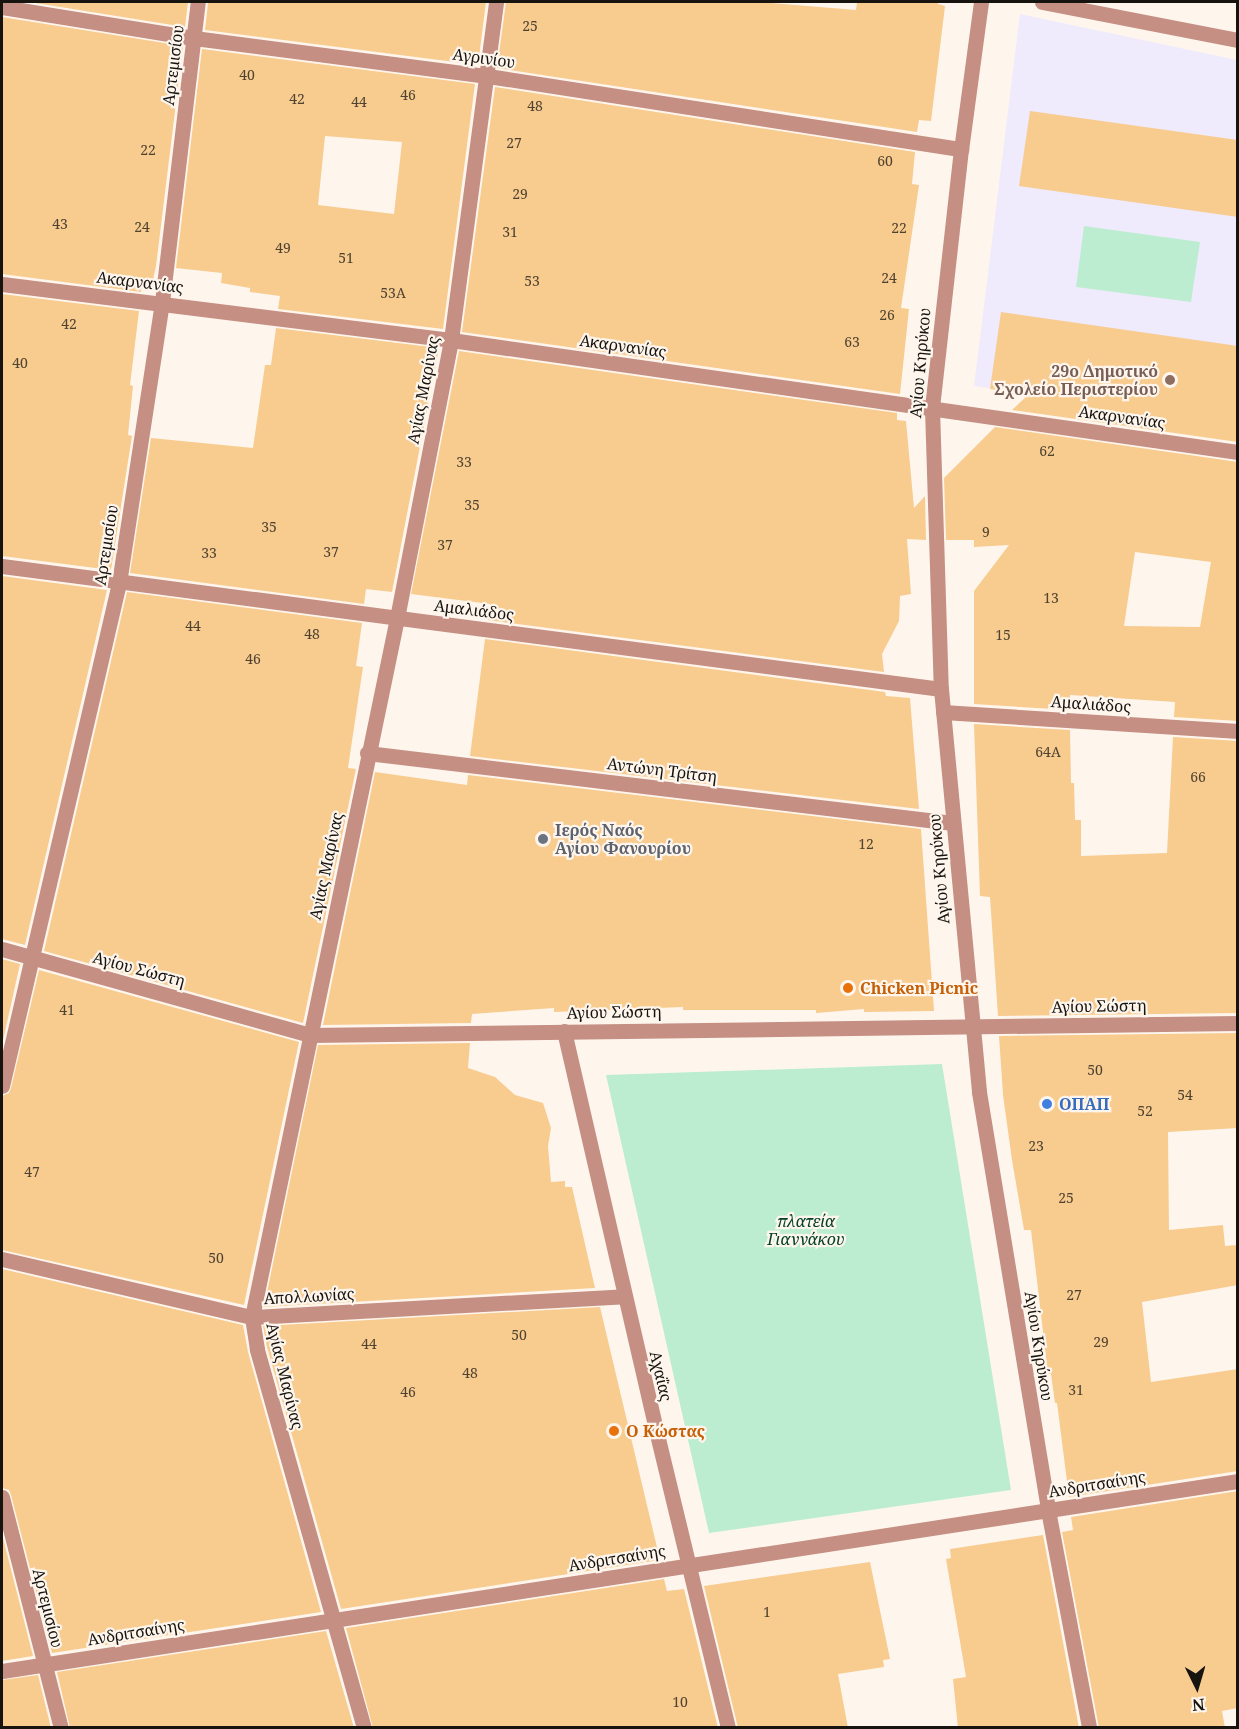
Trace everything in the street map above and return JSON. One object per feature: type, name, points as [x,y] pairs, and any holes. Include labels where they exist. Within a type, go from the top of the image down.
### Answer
[{"type":"street","name":"Αρτεμισίου","points":[[2,1086],[119,582],[162,302],[198,2]]},
{"type":"street","name":"Αγίας Μαρίνας","points":[[364,1728],[257,1349],[252,1317],[367,753],[397,618],[451,340],[488,76],[496,2]]},
{"type":"street","name":"Αγίου Κηρύκου","points":[[981,2],[961,149],[932,408],[941,689],[979,1092],[1048,1510],[1089,1728]]},
{"type":"street","points":[[1042,2],[1238,40]]},
{"type":"street","name":"Αγρινίου","points":[[2,7],[194,38],[488,76],[961,149]]},
{"type":"street","name":"Ακαρνανίας","points":[[2,284],[162,302],[451,340],[1238,452]]},
{"type":"street","name":"Αμαλιάδος","points":[[2,566],[941,689]]},
{"type":"street","name":"Αμαλιάδος","points":[[943,712],[1238,731]]},
{"type":"street","name":"Αντώνη Τρίτση","points":[[367,753],[953,823]]},
{"type":"street","name":"Αγίου Σώστη","points":[[2,950],[309,1035],[1238,1023]]},
{"type":"street","name":"Αχαΐας","points":[[564,1031],[687,1565],[728,1728]]},
{"type":"street","name":"Απολλωνίας","points":[[2,1259],[252,1317],[624,1296]]},
{"type":"street","name":"Ανδριτσαίνης","points":[[2,1671],[1238,1481]]},
{"type":"street","name":"Αρτεμισίου","points":[[2,1497],[61,1728]]},
{"type":"shaded area","points":[[1020,14],[1237,60],[1237,424],[974,386]]},
{"type":"green space","points":[[1084,226],[1200,242],[1191,302],[1076,287]]},
{"type":"green space","name":"πλατεία Γιαννάκου","points":[[942,1064],[1011,1490],[709,1533],[606,1075]]},
{"type":"building","points":[[29,2],[188,2],[185,27]]},
{"type":"building","points":[[208,2],[486,2],[478,65],[205,30]]},
{"type":"building","points":[[506,2],[758,2],[856,10],[857,2],[938,2],[945,6],[931,121],[919,120],[917,132],[497,68]]},
{"type":"building","points":[[2,17],[183,46],[156,266],[153,280],[142,279],[141,292],[2,274]]},
{"type":"building","points":[[202,49],[475,84],[443,329],[278,309],[280,296],[250,292],[250,288],[221,283],[222,273],[176,268]],"holes":[[[325,136],[402,142],[394,214],[318,205]]]},
{"type":"building","points":[[495,87],[915,152],[912,184],[919,185],[901,308],[909,309],[900,394],[462,332]]},
{"type":"building","points":[[1030,111],[1238,140],[1238,217],[1019,186]]},
{"type":"building","points":[[2,294],[139,311],[130,385],[133,386],[128,435],[132,436],[111,570],[2,556]]},
{"type":"building","points":[[1001,312],[1238,346],[1238,442],[1012,410],[1028,395],[990,389]]},
{"type":"building","points":[[276,328],[439,348],[392,592],[366,589],[364,604],[130,573],[151,438],[253,448],[265,365],[271,365]]},
{"type":"building","points":[[459,351],[897,413],[897,420],[906,421],[914,508],[925,496],[926,540],[907,539],[911,594],[900,596],[899,621],[882,654],[884,672],[488,620],[490,604],[411,594]]},
{"type":"building","points":[[995,427],[1238,462],[1238,721],[1174,717],[1175,702],[1070,695],[1070,710],[974,704],[974,591],[1009,545],[974,547],[974,540],[946,540],[944,478]],"holes":[[[1135,552],[1211,562],[1200,627],[1124,626]]]},
{"type":"building","points":[[2,576],[107,590],[25,945],[2,939]]},
{"type":"building","points":[[127,592],[362,623],[356,666],[363,667],[348,768],[356,769],[303,1023],[44,951]]},
{"type":"building","points":[[485,639],[885,692],[886,696],[910,698],[919,809],[470,756]]},
{"type":"building","points":[[974,724],[1070,730],[1071,783],[1074,783],[1075,820],[1081,820],[1081,856],[1167,853],[1173,737],[1238,741],[1238,1013],[998,1016],[990,897],[980,896]]},
{"type":"building","points":[[375,772],[467,785],[468,775],[921,829],[934,1011],[864,1012],[864,1009],[816,1013],[816,1010],[683,1010],[683,1007],[554,1012],[554,1008],[472,1014],[471,1023],[323,1025]]},
{"type":"building","points":[[2,959],[20,964],[2,1045]]},
{"type":"building","points":[[39,970],[299,1042],[244,1305],[2,1250],[2,1096],[9,1093],[11,1088]]},
{"type":"building","points":[[1238,1033],[1238,1128],[1168,1132],[1169,1230],[1223,1225],[1225,1246],[1238,1245],[1238,1285],[1142,1302],[1151,1382],[1238,1369],[1238,1471],[1069,1497],[1057,1403],[1055,1403],[1051,1374],[1048,1374],[1031,1230],[1024,1230],[1012,1160],[1003,1095],[999,1036]]},
{"type":"building","points":[[470,1043],[468,1068],[495,1077],[515,1095],[543,1103],[551,1128],[548,1146],[551,1182],[565,1181],[565,1187],[572,1187],[595,1288],[264,1307],[318,1045]]},
{"type":"building","points":[[2,1269],[243,1325],[248,1352],[321,1612],[52,1653],[11,1495],[9,1490],[2,1488]]},
{"type":"building","points":[[600,1307],[660,1560],[341,1609],[263,1326]]},
{"type":"building","points":[[1238,1491],[1238,1708],[1222,1711],[1225,1728],[1099,1728],[1062,1532],[1073,1530],[1071,1517]]},
{"type":"building","points":[[2,1534],[33,1656],[2,1661]]},
{"type":"building","points":[[1043,1535],[1079,1728],[958,1728],[953,1679],[966,1677],[946,1559],[951,1558],[950,1549]]},
{"type":"building","points":[[870,1562],[890,1659],[883,1660],[884,1667],[838,1674],[848,1728],[738,1728],[704,1586]]},
{"type":"building","points":[[664,1579],[667,1591],[684,1589],[718,1728],[373,1728],[346,1628]]},
{"type":"building","points":[[326,1631],[354,1728],[70,1728],[57,1672]]},
{"type":"building","points":[[38,1675],[51,1728],[2,1728],[2,1680]]},
{"type":"place","name":"29o Δημοτικό Σχολείο Περιστερίου","points":[[1170,380]]},
{"type":"place","name":"Ιερός Ναός Αγίου Φανουρίου","points":[[543,839]]},
{"type":"place","name":"Chicken Picnic","points":[[848,988]]},
{"type":"place","name":"ΟΠΑΠ","points":[[1047,1104]]},
{"type":"place","name":"Ο Κώστας","points":[[614,1431]]}]
